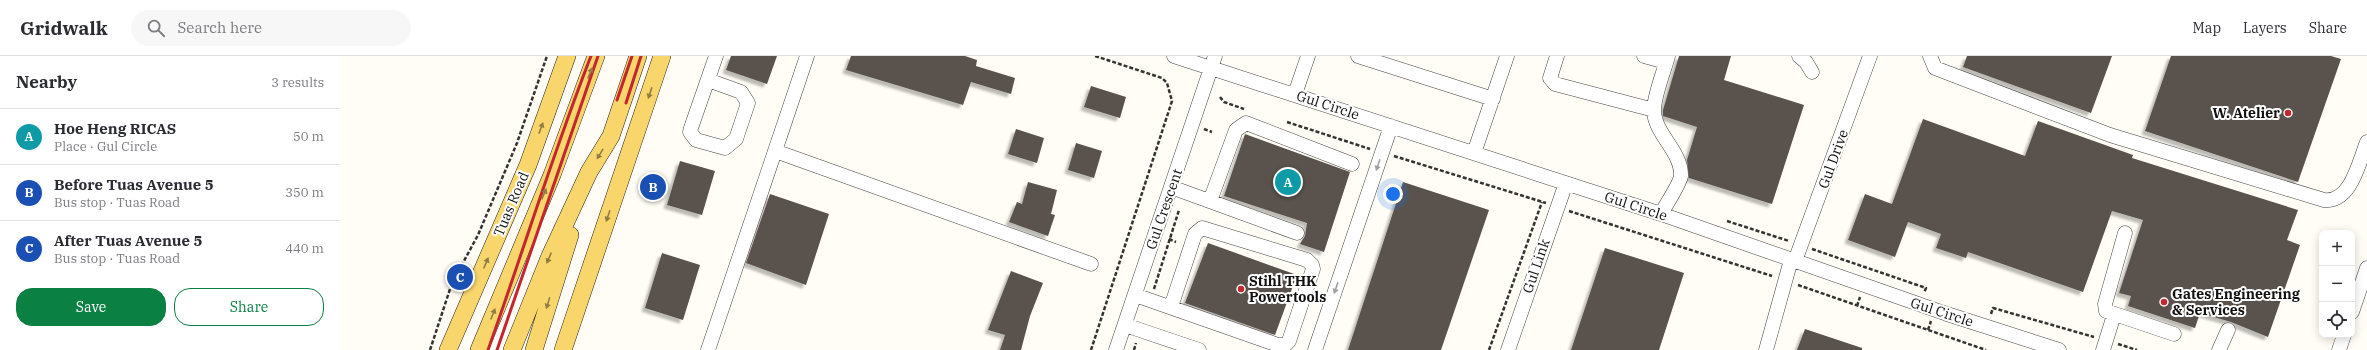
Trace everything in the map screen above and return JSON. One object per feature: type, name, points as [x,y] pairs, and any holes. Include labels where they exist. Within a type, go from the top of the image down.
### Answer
[{"type":"main road","name":"Tuas Road","points":[[448,350],[528,165],[567,56]]},
{"type":"main road","name":"Tuas Road","points":[[479,350],[552,175],[596,56]]},
{"type":"main road","points":[[512,350],[550,256],[589,172],[611,136],[638,56]]},
{"type":"main road","points":[[563,350],[662,56]]},
{"type":"main road","points":[[534,350],[589,172]]},
{"type":"main road","points":[[552,350],[578,282],[601,238]]},
{"type":"street","points":[[708,80],[741,92],[748,103],[736,139],[725,148],[696,140],[690,134],[708,80],[716,56]]},
{"type":"street","points":[[708,350],[807,56]]},
{"type":"street","name":"Gul Circle","points":[[1174,56],[1213,62],[1295,94],[1661,214],[1793,261],[2059,350]]},
{"type":"street","points":[[1295,94],[1308,56]]},
{"type":"street","points":[[1358,56],[1493,99]]},
{"type":"street","points":[[1474,153],[1507,56]]},
{"type":"street","points":[[1557,56],[1550,78],[1555,84],[1654,110]]},
{"type":"street","points":[[1644,56],[1667,59],[1654,110],[1658,125],[1671,147],[1679,166],[1681,177],[1661,214]]},
{"type":"street","points":[[1799,56],[1806,62],[1812,72]]},
{"type":"street","name":"Gul Drive","points":[[1766,350],[1785,281],[1870,56]]},
{"type":"street","points":[[1930,56],[1935,68],[2110,135],[2324,200],[2332,201],[2342,196],[2346,191],[2367,142]]},
{"type":"street","name":"Gul Crescent","points":[[1116,350],[1213,62]]},
{"type":"street","points":[[1210,202],[1236,130],[1246,123],[1352,164]]},
{"type":"street","points":[[1315,350],[1391,126]]},
{"type":"street","points":[[775,150],[1091,264]]},
{"type":"street","name":"Gul Link","points":[[1508,350],[1556,207],[1566,183]]},
{"type":"street","points":[[1171,187],[1297,233]]},
{"type":"street","points":[[1135,295],[1278,345],[1285,345],[1289,341],[1313,269],[1312,265],[1306,260],[1202,228],[1195,234],[1171,307]]},
{"type":"street","points":[[2125,233],[2105,304],[2106,311],[2114,315],[2174,334]]},
{"type":"street","points":[[2355,303],[2367,268]]},
{"type":"street","points":[[2104,345],[2114,315]]},
{"type":"street","points":[[1124,325],[1199,350]]},
{"type":"street","points":[[2219,350],[2228,330]]},
{"type":"street","points":[[2339,350],[2343,338]]},
{"type":"path","points":[[430,350],[452,283],[478,235],[517,143],[547,56]]},
{"type":"path","points":[[1091,350],[1172,101],[1167,83],[1162,78],[1095,56]]},
{"type":"path","points":[[1220,97],[1224,102],[1247,110]]},
{"type":"path","points":[[1284,122],[1724,259],[1986,350]]},
{"type":"path","points":[[1150,300],[1185,192]]},
{"type":"path","points":[[1489,350],[1542,202]]},
{"type":"path","points":[[1987,327],[1993,308],[2104,345],[2137,350]]},
{"type":"path","points":[[1134,350],[1140,330]]},
{"type":"building","points":[[731,56],[777,56],[767,84],[726,70]]},
{"type":"building","points":[[851,56],[965,56],[977,60],[976,66],[1015,78],[1011,94],[971,82],[963,105],[846,70]]},
{"type":"building","points":[[1679,56],[1731,56],[1724,80],[1804,105],[1772,204],[1689,178],[1687,160],[1697,127],[1663,116],[1663,110]]},
{"type":"building","points":[[1967,56],[2112,56],[2091,113],[1963,67]]},
{"type":"building","points":[[2171,56],[2331,56],[2341,59],[2298,182],[2145,131]]},
{"type":"building","points":[[1091,86],[1126,97],[1120,118],[1084,107]]},
{"type":"building","points":[[1923,119],[2025,156],[2038,121],[2133,155],[2132,158],[2298,210],[2287,240],[2300,245],[2268,337],[2231,322],[2200,313],[2195,328],[2128,306],[2131,296],[2119,293],[2143,220],[2112,211],[2083,292],[1968,252],[1966,258],[1936,248],[1941,234],[1908,222],[1895,257],[1848,240],[1865,194],[1892,204]]},
{"type":"building","points":[[1016,129],[1044,138],[1037,163],[1008,154]]},
{"type":"building","points":[[1245,134],[1350,172],[1324,252],[1300,244],[1305,236],[1307,223],[1224,196]]},
{"type":"building","points":[[1076,143],[1102,151],[1094,178],[1068,170]]},
{"type":"building","points":[[680,161],[715,171],[702,215],[667,205]]},
{"type":"building","points":[[1028,182],[1057,190],[1051,214],[1055,215],[1048,236],[1009,222],[1017,202],[1022,204]]},
{"type":"building","points":[[1403,182],[1489,210],[1441,350],[1348,350]]},
{"type":"building","points":[[770,194],[829,214],[806,285],[746,263]]},
{"type":"building","name":"Stihl THK Powertools","points":[[1208,243],[1297,275],[1275,335],[1185,303]]},
{"type":"building","points":[[1605,248],[1684,273],[1659,350],[1571,350]]},
{"type":"building","points":[[662,253],[700,265],[683,320],[645,308]]},
{"type":"building","points":[[1011,271],[1043,283],[1030,316],[1021,350],[1000,350],[1005,335],[988,330]]},
{"type":"building","points":[[1805,329],[1862,348],[1862,350],[1797,350]]},
{"type":"railway","points":[[488,350],[564,129],[591,56]]},
{"type":"railway","points":[[497,350],[598,56]]},
{"type":"railway","points":[[617,100],[632,56]]},
{"type":"railway","points":[[626,103],[641,56]]},
{"type":"place","name":"W. Atelier","points":[[2288,113]]},
{"type":"place","name":"Hoe Heng RICAS","points":[[1288,182]]},
{"type":"place","name":"Before Tuas Avenue 5","points":[[653,187]]},
{"type":"place","name":"After Tuas Avenue 5","points":[[460,277]]},
{"type":"place","name":"Stihl THK Powertools","points":[[1241,289]]},
{"type":"place","name":"Gates Engineering & Services","points":[[2164,302]]}]
